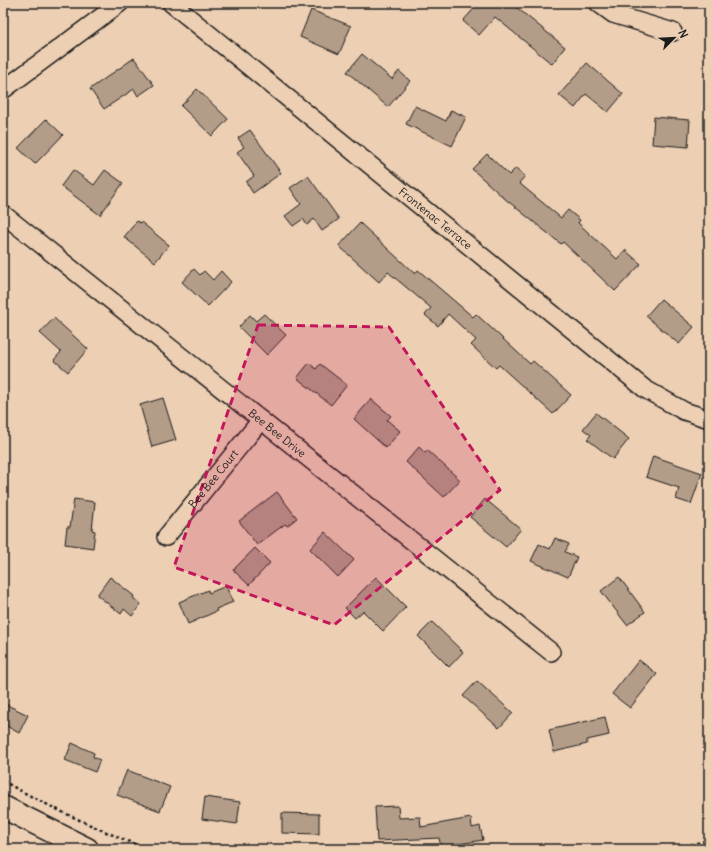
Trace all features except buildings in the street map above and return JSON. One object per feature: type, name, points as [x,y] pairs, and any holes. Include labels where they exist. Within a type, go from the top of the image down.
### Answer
[{"type":"main road","points":[[3,806],[87,849]]},
{"type":"street","points":[[3,90],[120,3]]},
{"type":"street","name":"Frontenac Terrace","points":[[171,3],[644,389],[684,411],[709,419]]},
{"type":"street","points":[[598,3],[613,14],[673,32]]},
{"type":"street","name":"Bee Bee Drive","points":[[3,214],[551,652]]},
{"type":"street","name":"Bee Bee Court","points":[[166,538],[261,420]]},
{"type":"path","points":[[3,781],[54,809],[147,849]]},
{"type":"path","points":[[673,849],[709,840]]},
{"type":"highlighted area","points":[[258,325],[389,327],[500,490],[334,625],[174,567]]}]
